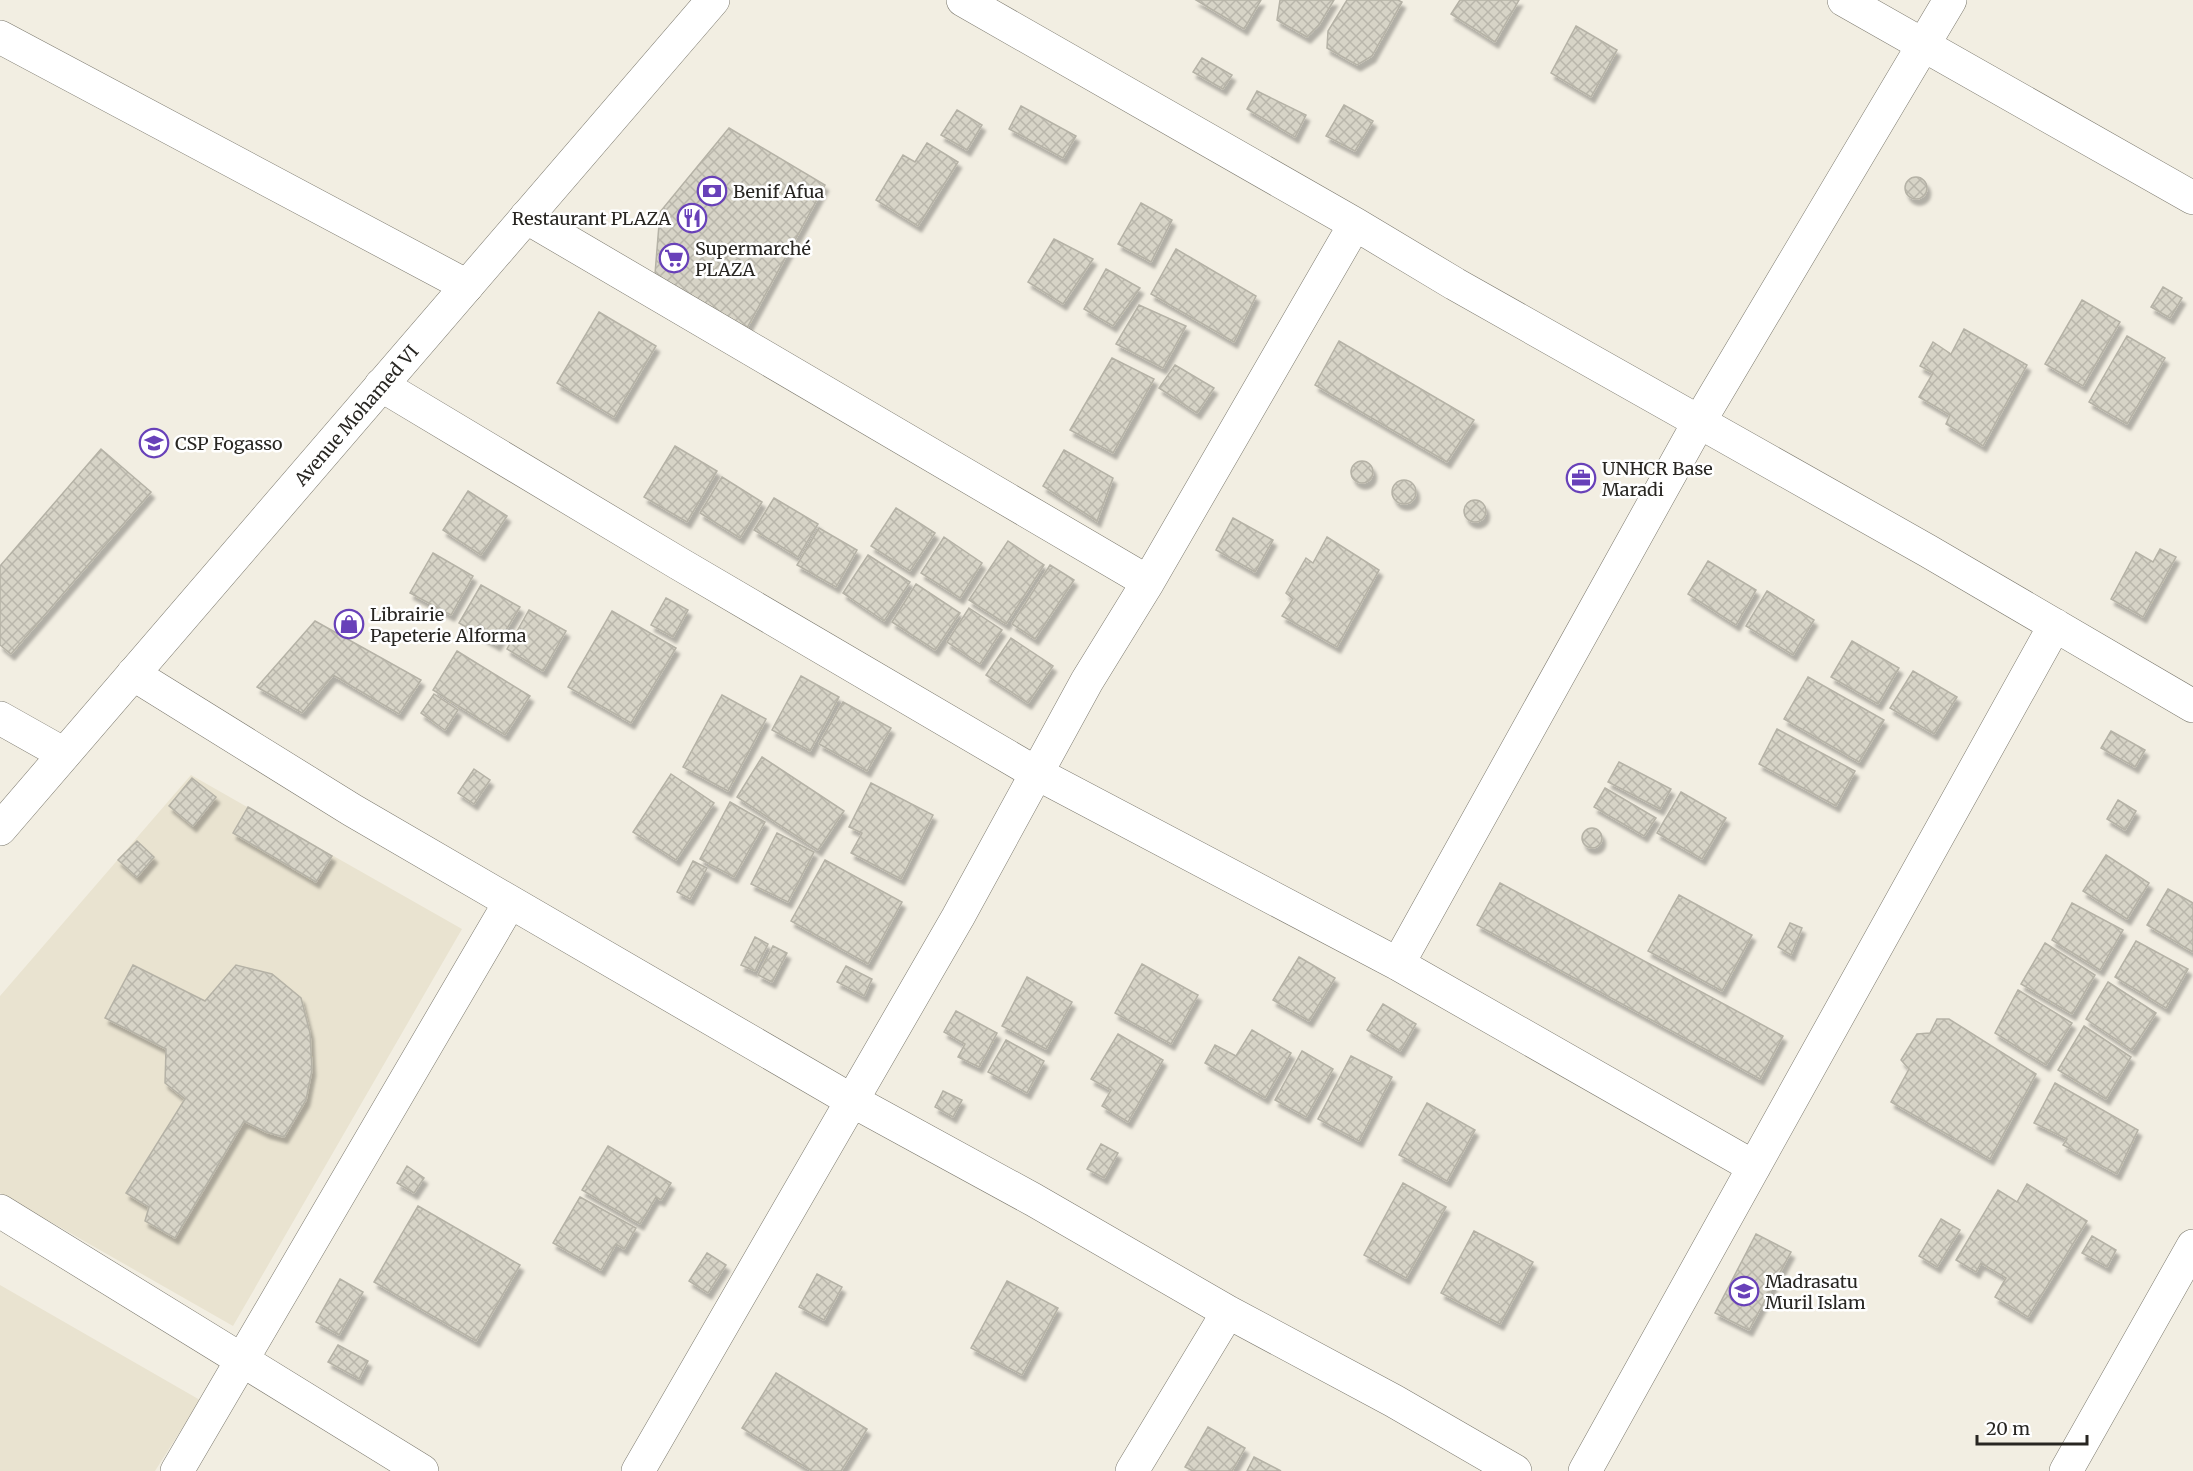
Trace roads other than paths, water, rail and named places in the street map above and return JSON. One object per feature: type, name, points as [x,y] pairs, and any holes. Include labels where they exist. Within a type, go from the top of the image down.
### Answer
[{"type":"street","name":"Avenue Mohamed VI","points":[[0,829],[712,0]]},
{"type":"street","points":[[963,0],[2193,706]]},
{"type":"street","points":[[1844,0],[2193,198]]},
{"type":"street","points":[[1398,964],[1699,422],[1950,0]]},
{"type":"street","points":[[0,37],[467,286]]},
{"type":"street","points":[[526,217],[1148,582]]},
{"type":"street","points":[[638,1471],[958,917],[1087,681],[1148,582],[1355,224]]},
{"type":"street","points":[[381,385],[1036,773],[1398,964],[1754,1167]]},
{"type":"street","points":[[1585,1471],[2055,625]]},
{"type":"street","points":[[133,674],[352,810],[851,1100],[1034,1200],[1228,1312],[1394,1401],[1515,1471]]},
{"type":"street","points":[[0,718],[64,754]]},
{"type":"street","points":[[177,1471],[510,902]]},
{"type":"street","points":[[0,1211],[422,1471]]},
{"type":"street","points":[[2066,1471],[2193,1246]]},
{"type":"street","points":[[1132,1471],[1228,1312]]},
{"type":"place","name":"Benif Afua","points":[[712,191]]},
{"type":"place","name":"Restaurant PLAZA","points":[[692,218]]},
{"type":"place","name":"Supermarché PLAZA","points":[[674,258]]},
{"type":"place","name":"CSP Fogasso","points":[[154,443]]},
{"type":"place","name":"UNHCR Base Maradi","points":[[1581,478]]},
{"type":"place","name":"Librairie Papeterie Alforma","points":[[349,624]]},
{"type":"place","name":"Madrasatu Muril Islam","points":[[1744,1291]]}]
